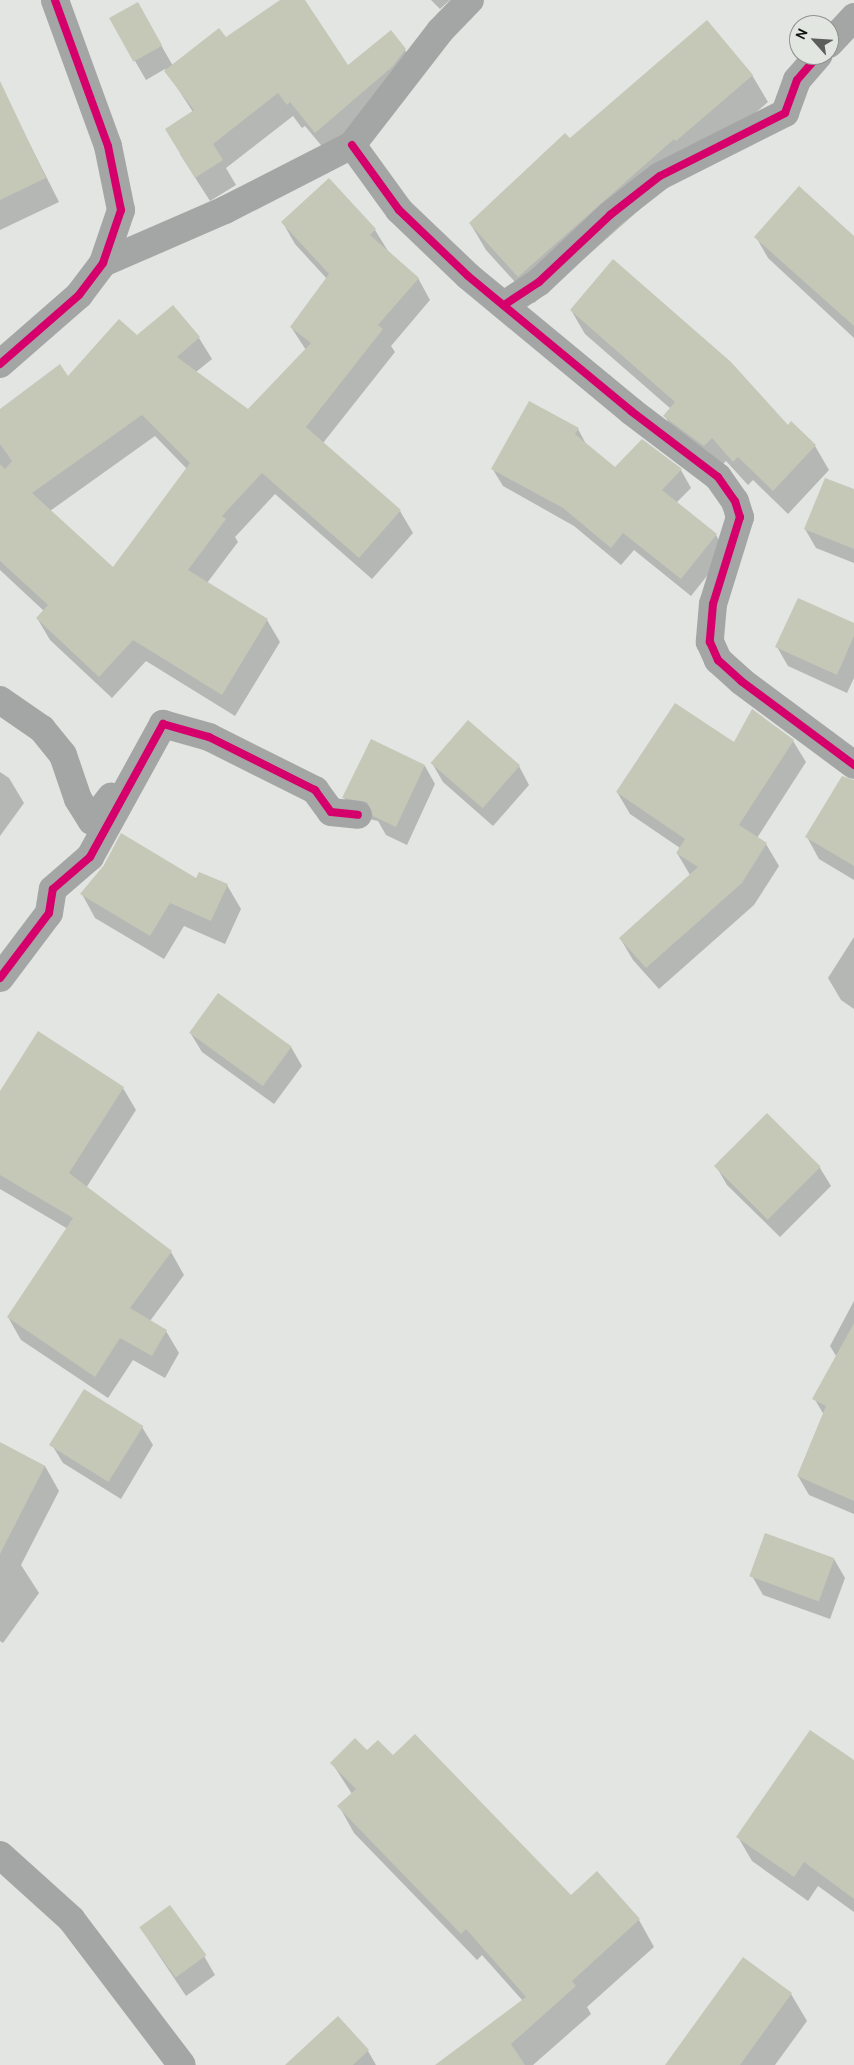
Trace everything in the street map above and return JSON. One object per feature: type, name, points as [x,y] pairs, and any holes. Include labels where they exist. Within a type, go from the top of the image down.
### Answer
[{"type":"street","points":[[0,364],[80,295],[102,263],[120,210],[108,146],[55,0]]},
{"type":"street","points":[[102,263],[226,210],[352,145],[440,31],[470,0]]},
{"type":"street","points":[[839,33],[854,17]]},
{"type":"street","points":[[504,305],[539,282],[610,215],[660,176],[786,113],[797,80],[810,65]]},
{"type":"street","points":[[352,145],[400,210],[504,305],[631,410],[718,477],[735,501],[740,517],[713,604],[710,642],[718,660],[741,682],[854,765]]},
{"type":"street","points":[[0,700],[42,729],[63,755],[78,798],[92,821],[163,724]]},
{"type":"street","points":[[163,724],[210,737],[315,790],[331,812],[358,814]]},
{"type":"street","points":[[0,978],[49,913],[53,889],[90,857],[163,724]]},
{"type":"street","points":[[0,1855],[71,1919],[182,2065]]},
{"type":"building","points":[[280,0],[305,0],[348,65],[391,30],[406,49],[392,67],[315,133],[290,102],[287,105],[278,93],[213,144],[223,160],[195,178],[165,129],[194,110],[164,71],[219,28],[226,37]]},
{"type":"building","points":[[138,2],[162,46],[133,62],[109,18]]},
{"type":"building","points":[[707,20],[753,75],[676,141],[674,139],[518,277],[469,223],[565,133],[570,138]]},
{"type":"building","points":[[0,81],[46,178],[0,200]]},
{"type":"building","points":[[329,178],[376,229],[370,235],[419,278],[378,325],[383,329],[306,427],[401,510],[359,558],[262,473],[222,516],[226,519],[188,570],[268,619],[222,695],[133,640],[99,677],[36,618],[48,605],[0,561],[0,464],[5,469],[12,461],[0,444],[0,409],[60,364],[68,376],[119,319],[137,335],[173,305],[200,337],[177,357],[248,409],[311,343],[290,327],[329,274],[281,222]],"holes":[[[142,415],[190,463],[113,567],[32,493]]]},
{"type":"building","points":[[799,186],[854,236],[854,326],[754,237]]},
{"type":"building","points":[[613,259],[731,362],[788,425],[791,421],[816,445],[773,491],[738,457],[733,462],[712,438],[704,446],[663,416],[675,402],[570,310]]},
{"type":"building","points":[[529,401],[579,428],[575,434],[615,467],[642,439],[682,469],[662,490],[717,534],[681,579],[623,533],[611,548],[563,508],[491,469]]},
{"type":"building","points":[[825,478],[854,489],[854,549],[804,529]]},
{"type":"building","points":[[798,598],[854,623],[854,636],[837,675],[775,647]]},
{"type":"building","points":[[675,703],[734,742],[752,709],[794,740],[739,825],[767,843],[742,883],[646,968],[619,938],[698,867],[676,853],[685,839],[616,792]]},
{"type":"building","points":[[468,720],[520,765],[483,808],[431,763]]},
{"type":"building","points":[[371,739],[425,765],[396,827],[373,816],[367,802],[342,798]]},
{"type":"building","points":[[842,776],[854,780],[854,866],[805,837]]},
{"type":"building","points":[[121,833],[196,878],[199,872],[228,884],[211,921],[170,903],[150,936],[80,894],[104,865]]},
{"type":"building","points":[[218,993],[292,1046],[263,1086],[189,1033]]},
{"type":"building","points":[[38,1031],[124,1087],[69,1173],[172,1251],[130,1308],[167,1330],[152,1356],[120,1338],[95,1377],[7,1317],[73,1218],[0,1175],[0,1091]]},
{"type":"building","points":[[767,1113],[821,1167],[768,1220],[714,1166]]},
{"type":"building","points":[[854,1323],[854,1501],[797,1476],[826,1406],[812,1399]]},
{"type":"building","points":[[84,1389],[143,1426],[108,1482],[49,1445]]},
{"type":"building","points":[[0,1442],[45,1466],[0,1554]]},
{"type":"building","points":[[765,1533],[835,1558],[819,1602],[749,1576]]},
{"type":"building","points":[[810,1730],[854,1760],[854,1899],[804,1862],[794,1877],[736,1837]]},
{"type":"building","points":[[415,1734],[571,1895],[597,1871],[640,1919],[572,1981],[576,1986],[511,2044],[525,2065],[435,2065],[526,1997],[466,1929],[461,1934],[337,1806],[356,1789],[330,1763],[355,1738],[367,1750],[378,1740],[393,1755]]},
{"type":"building","points":[[170,1905],[206,1955],[176,1977],[139,1927]]},
{"type":"building","points":[[743,1957],[792,1993],[740,2065],[665,2065]]},
{"type":"building","points":[[338,2016],[369,2050],[353,2065],[285,2065]]},
{"type":"cycle path","points":[[0,364],[79,295],[103,263],[121,210],[108,146],[55,0]]},
{"type":"cycle path","points":[[504,305],[539,282],[610,215],[660,176],[785,113],[797,80],[810,65]]},
{"type":"cycle path","points":[[352,145],[399,210],[468,276],[631,411],[718,477],[735,501],[740,517],[713,604],[710,642],[718,660],[741,681],[854,765]]},
{"type":"cycle path","points":[[0,978],[49,913],[53,889],[90,857],[163,724],[209,737],[315,790],[331,812],[358,815]]}]
